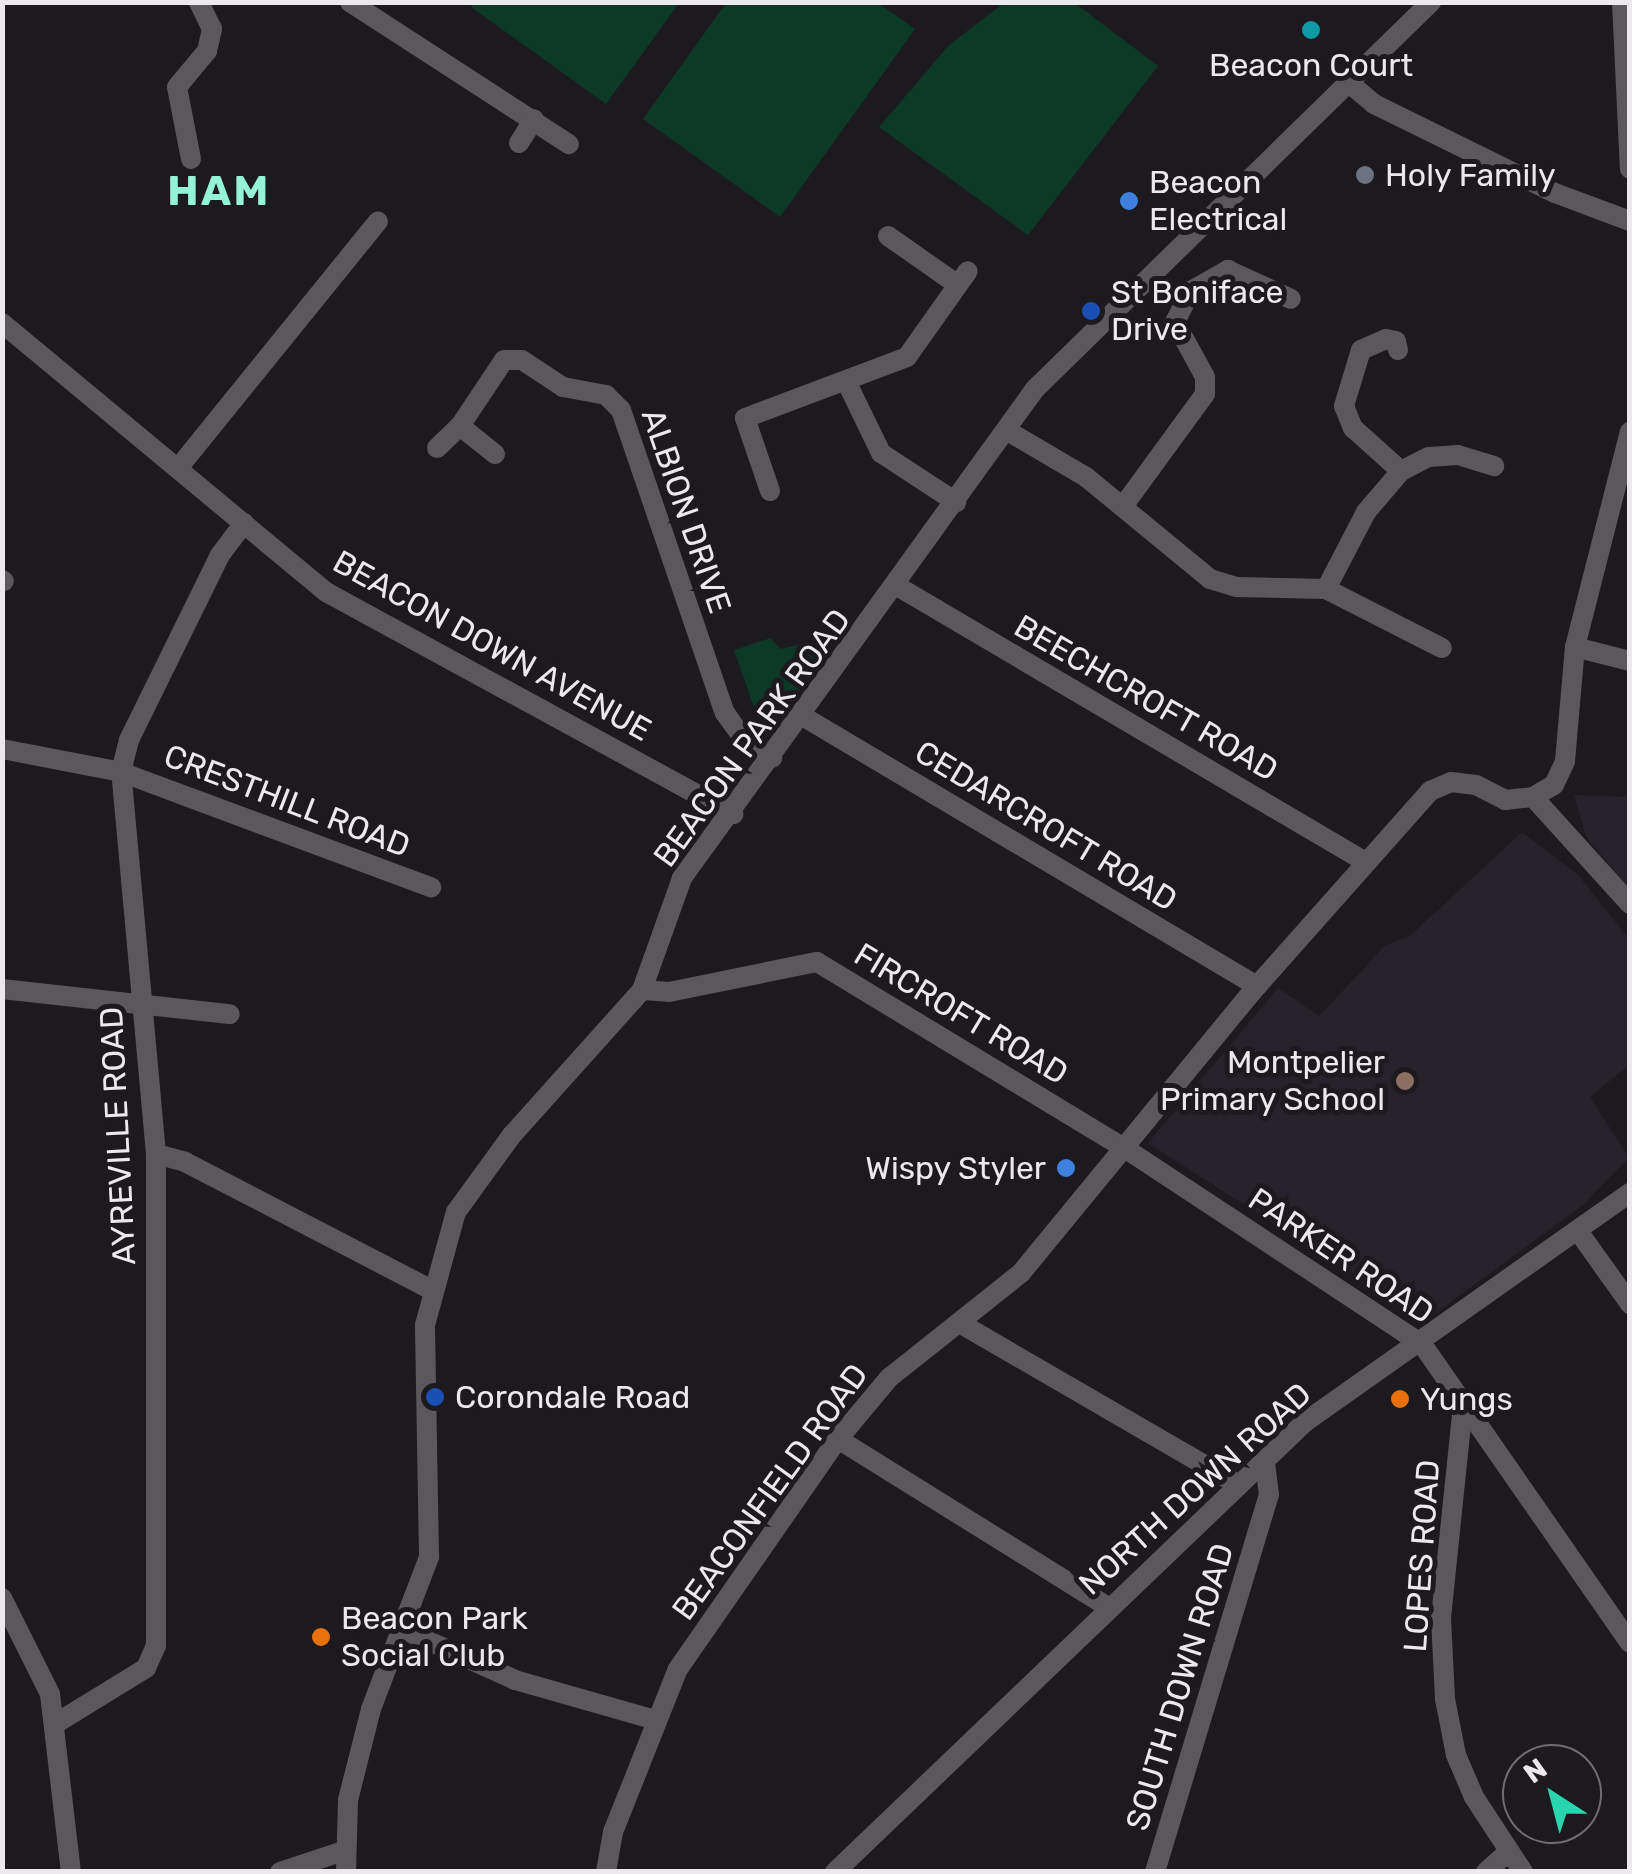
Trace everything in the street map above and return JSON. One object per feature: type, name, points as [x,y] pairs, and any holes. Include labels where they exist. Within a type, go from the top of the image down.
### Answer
[{"type":"street","points":[[191,159],[177,87],[208,50],[212,29],[199,2]]},
{"type":"street","points":[[350,2],[570,144]]},
{"type":"street","name":"BEACON PARK ROAD","points":[[344,1861],[371,1709],[430,1557],[425,1325],[430,1289],[456,1212],[475,1181],[642,990],[682,878],[804,718],[1006,430],[1115,304],[1431,2]]},
{"type":"street","points":[[1622,2],[1630,170]]},
{"type":"street","points":[[1349,83],[1374,104],[1555,194],[1630,221]]},
{"type":"street","points":[[519,142],[534,120]]},
{"type":"street","points":[[179,467],[378,221]]},
{"type":"street","points":[[770,491],[745,418],[907,357],[963,278],[888,236]]},
{"type":"street","points":[[1124,505],[1205,394],[1205,377],[1175,322],[1192,291],[1228,270],[1291,299]]},
{"type":"street","name":"BEACON DOWN AVENUE","points":[[2,322],[326,592],[733,814]]},
{"type":"street","points":[[1398,350],[1396,341],[1386,339],[1361,350],[1344,406],[1353,428],[1401,472]]},
{"type":"street","name":"ALBION DRIVE","points":[[437,448],[460,426],[504,360],[522,360],[563,387],[606,394],[620,410],[725,713],[772,758]]},
{"type":"street","points":[[847,382],[881,453],[956,502]]},
{"type":"street","points":[[460,426],[495,454]]},
{"type":"street","points":[[1006,430],[1124,505],[1210,579],[1237,587],[1326,589],[1442,648]]},
{"type":"street","points":[[1630,432],[1575,647],[1565,760],[1554,785],[1533,797],[1630,904]]},
{"type":"street","points":[[1326,589],[1366,512],[1401,472],[1429,457],[1458,455],[1494,466]]},
{"type":"street","name":"AYREVILLE ROAD","points":[[55,1724],[146,1668],[156,1646],[156,1154],[121,772],[129,740],[220,556],[244,523]]},
{"type":"street","name":"BEECHCROFT ROAD","points":[[897,586],[1364,860]]},
{"type":"street","points":[[1575,647],[1630,661]]},
{"type":"street","name":"CEDARCROFT ROAD","points":[[804,718],[1257,986]]},
{"type":"street","name":"CRESTHILL ROAD","points":[[2,749],[121,772],[431,887]]},
{"type":"street","name":"BEACONFIELD ROAD","points":[[606,1872],[606,1852],[678,1669],[838,1439],[918,1348],[963,1325],[1021,1272],[1257,986],[1417,804],[1451,782],[1476,785],[1505,800],[1533,797]]},
{"type":"street","name":"FIRCROFT ROAD","points":[[642,990],[669,992],[817,962],[1123,1147]]},
{"type":"street","points":[[2,989],[230,1014]]},
{"type":"street","name":"PARKER ROAD","points":[[1123,1147],[1422,1344],[1630,1643]]},
{"type":"street","points":[[156,1154],[185,1162],[430,1289]]},
{"type":"street","name":"NORTH DOWN ROAD","points":[[835,1872],[1108,1607],[1306,1422],[1422,1344],[1630,1193]]},
{"type":"street","points":[[1578,1232],[1630,1304]]},
{"type":"street","points":[[963,1325],[1239,1486]]},
{"type":"street","name":"LOPES ROAD","points":[[1463,1405],[1440,1618],[1446,1700],[1456,1755],[1508,1853],[1523,1872]]},
{"type":"street","points":[[838,1439],[1108,1607]]},
{"type":"street","name":"SOUTH DOWN ROAD","points":[[1155,1872],[1269,1495],[1265,1462]]},
{"type":"street","points":[[2,1598],[50,1694],[71,1872]]},
{"type":"street","points":[[404,1630],[515,1680],[655,1720]]},
{"type":"street","points":[[1486,1872],[1508,1853]]},
{"type":"street","points":[[280,1872],[344,1861]]},
{"type":"shaded area","points":[[1574,795],[1629,797],[1629,890],[1586,836]]},
{"type":"shaded area","name":"Montpelier Primary School","points":[[1522,832],[1578,875],[1629,939],[1629,1065],[1590,1097],[1629,1158],[1583,1205],[1425,1321],[1148,1143],[1278,988],[1319,1016],[1385,946],[1411,935]]},
{"type":"green space","points":[[474,2],[679,3],[606,104],[471,7]]},
{"type":"green space","points":[[726,3],[878,3],[915,29],[780,217],[643,119]]},
{"type":"green space","points":[[1004,3],[1075,3],[1158,66],[1028,235],[879,127],[949,45]]},
{"type":"green space","points":[[771,638],[780,649],[803,644],[824,658],[774,725],[757,716],[734,650]]},
{"type":"place","name":"Beacon Court","points":[[1311,30]]},
{"type":"place","name":"Holy Family","points":[[1365,175]]},
{"type":"place","name":"Beacon Electrical","points":[[1129,201]]},
{"type":"place","name":"St Boniface Drive","points":[[1091,311]]},
{"type":"place","name":"Montpelier Primary School","points":[[1405,1081]]},
{"type":"place","name":"Wispy Styler","points":[[1066,1168]]},
{"type":"place","name":"Corondale Road","points":[[435,1397]]},
{"type":"place","name":"Yungs","points":[[1400,1399]]},
{"type":"place","name":"Beacon Park Social Club","points":[[321,1637]]},
{"type":"district","name":"HAM","points":[[219,191]]}]
